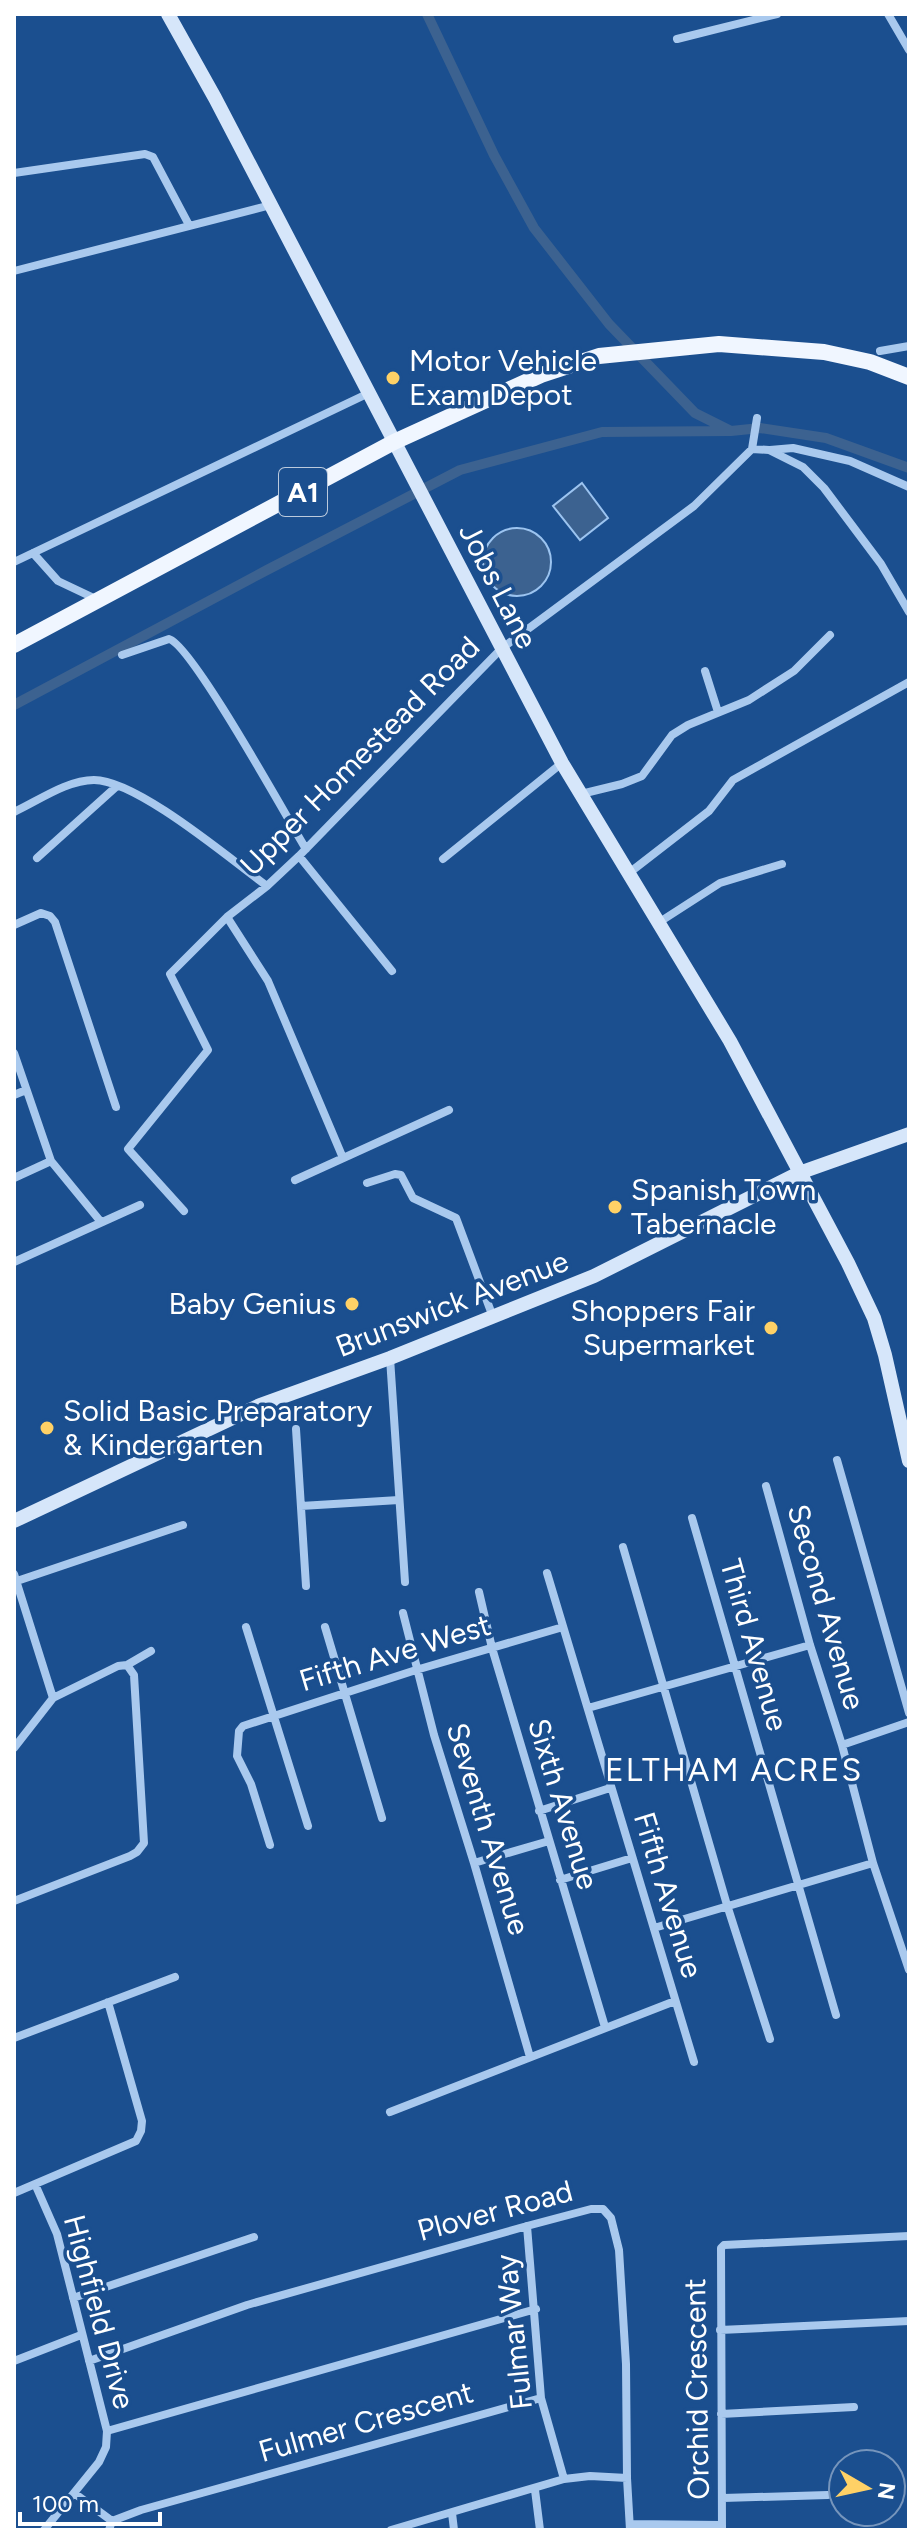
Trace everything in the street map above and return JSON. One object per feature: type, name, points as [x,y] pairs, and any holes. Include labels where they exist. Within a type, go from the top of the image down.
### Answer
[{"type":"main road","name":"A1","points":[[14,645],[394,442],[541,375],[599,356],[719,344],[824,352],[870,362],[909,377]]},
{"type":"street","name":"Jobs Lane","points":[[168,14],[215,98],[562,763],[730,1041],[848,1263],[874,1318],[909,1461]]},
{"type":"street","points":[[677,39],[777,14]]},
{"type":"street","points":[[888,14],[909,50]]},
{"type":"street","points":[[14,173],[145,154],[153,157],[189,225]]},
{"type":"street","points":[[14,271],[271,205]]},
{"type":"street","points":[[880,351],[909,346]]},
{"type":"street","points":[[14,562],[369,393]]},
{"type":"street","points":[[757,418],[754,446],[803,467],[824,488],[881,564],[909,612]]},
{"type":"street","name":"Upper Homestead Road","points":[[184,1211],[128,1149],[208,1050],[170,974],[227,917],[302,853],[501,649],[694,506],[754,446]]},
{"type":"street","points":[[769,450],[793,448],[850,461],[909,487]]},
{"type":"street","points":[[33,553],[58,581],[98,600]]},
{"type":"street","points":[[581,794],[642,776],[672,735],[749,700],[794,671],[830,635]]},
{"type":"street","points":[[122,655],[169,639],[176,641],[201,674],[302,853],[392,971]]},
{"type":"street","points":[[705,671],[718,712]]},
{"type":"street","points":[[629,873],[709,811],[733,780],[909,682]]},
{"type":"street","points":[[443,859],[562,763]]},
{"type":"street","points":[[14,812],[78,782],[97,780],[145,798],[267,886]]},
{"type":"street","points":[[37,858],[117,786]]},
{"type":"street","points":[[658,923],[720,883],[782,864]]},
{"type":"street","points":[[14,925],[41,913],[55,922],[116,1107]]},
{"type":"street","points":[[227,917],[268,981],[343,1158]]},
{"type":"street","points":[[14,1053],[51,1161],[101,1222]]},
{"type":"street","points":[[14,1095],[26,1090]]},
{"type":"street","points":[[295,1180],[449,1110]]},
{"type":"street","name":"Brunswick Avenue","points":[[14,1521],[260,1405],[390,1358],[594,1276],[799,1173],[909,1134]]},
{"type":"street","points":[[14,1178],[51,1161]]},
{"type":"street","points":[[367,1183],[399,1174],[413,1198],[456,1218],[493,1317]]},
{"type":"street","points":[[14,1262],[140,1205]]},
{"type":"street","points":[[390,1358],[405,1582]]},
{"type":"street","points":[[296,1429],[306,1586]]},
{"type":"street","points":[[837,1460],[909,1713]]},
{"type":"street","name":"Second Avenue","points":[[766,1486],[873,1863],[909,1970]]},
{"type":"street","points":[[301,1506],[399,1500]]},
{"type":"street","name":"Third Avenue","points":[[692,1518],[836,2015]]},
{"type":"street","points":[[53,1698],[15,1578],[183,1525]]},
{"type":"street","points":[[623,1547],[727,1905],[770,2039]]},
{"type":"street","name":"Fifth Avenue","points":[[547,1573],[694,2062]]},
{"type":"street","name":"Sixth Avenue","points":[[479,1592],[539,1811],[605,2027]]},
{"type":"street","name":"Seventh Avenue","points":[[403,1613],[416,1670],[530,2057]]},
{"type":"street","points":[[246,1627],[308,1826]]},
{"type":"street","points":[[325,1627],[382,1818]]},
{"type":"street","name":"Fifth Ave West","points":[[270,1845],[251,1784],[237,1756],[239,1731],[243,1726],[563,1627]]},
{"type":"street","points":[[588,1708],[810,1645]]},
{"type":"street","points":[[14,1748],[53,1698],[151,1651]]},
{"type":"street","points":[[14,1901],[130,1856],[144,1843],[134,1675],[127,1665]]},
{"type":"street","points":[[842,1745],[909,1722]]},
{"type":"street","points":[[539,1811],[610,1788]]},
{"type":"street","points":[[474,1863],[549,1841]]},
{"type":"street","points":[[560,1880],[632,1858]]},
{"type":"street","points":[[654,1928],[873,1863]]},
{"type":"street","points":[[14,2038],[175,1977]]},
{"type":"street","name":"Fifth Avenue","points":[[390,2112],[675,2001]]},
{"type":"street","points":[[14,2193],[136,2141],[141,2131],[142,2121],[108,2002]]},
{"type":"street","name":"Highfield Drive","points":[[35,2184],[57,2234],[107,2431],[106,2447],[99,2462],[44,2530]]},
{"type":"street","name":"Plover Road","points":[[89,2361],[247,2305],[527,2226],[591,2209],[603,2209],[611,2218],[619,2250],[626,2350],[630,2527]]},
{"type":"street","name":"Fulmar Way","points":[[527,2226],[541,2398],[564,2479]]},
{"type":"street","name":"Orchid Crescent","points":[[722,2527],[721,2248],[724,2245],[909,2236]]},
{"type":"street","points":[[73,2298],[254,2237]]},
{"type":"street","points":[[107,2431],[536,2309]]},
{"type":"street","points":[[720,2330],[909,2321]]},
{"type":"street","points":[[14,2361],[81,2335]]},
{"type":"street","name":"Fulmer Crescent","points":[[110,2526],[141,2510],[541,2398]]},
{"type":"street","points":[[721,2414],[854,2407]]},
{"type":"street","points":[[391,2530],[564,2479],[590,2476],[627,2478]]},
{"type":"street","points":[[535,2490],[540,2530]]},
{"type":"street","points":[[74,2493],[110,2526]]},
{"type":"street","points":[[723,2498],[827,2495]]},
{"type":"street","points":[[452,2513],[454,2530]]},
{"type":"street","points":[[630,2527],[722,2527]]},
{"type":"water","points":[[582,483],[608,518],[580,540],[553,506]]},
{"type":"water","points":[[517,528],[541,538],[551,562],[541,586],[517,596],[493,586],[483,562],[493,538]]},
{"type":"waterway","points":[[427,14],[494,155],[534,228],[609,324],[695,413],[729,430]]},
{"type":"waterway","points":[[14,705],[460,470],[602,432],[760,428],[826,438],[909,468]]},
{"type":"place","name":"Motor Vehicle Exam Depot","points":[[393,378]]},
{"type":"place","name":"Spanish Town Tabernacle","points":[[615,1207]]},
{"type":"place","name":"Baby Genius","points":[[352,1304]]},
{"type":"place","name":"Shoppers Fair Supermarket","points":[[771,1328]]},
{"type":"place","name":"Solid Basic Preparatory & Kindergarten","points":[[47,1428]]},
{"type":"district","name":"ELTHAM ACRES","points":[[734,1770]]}]
